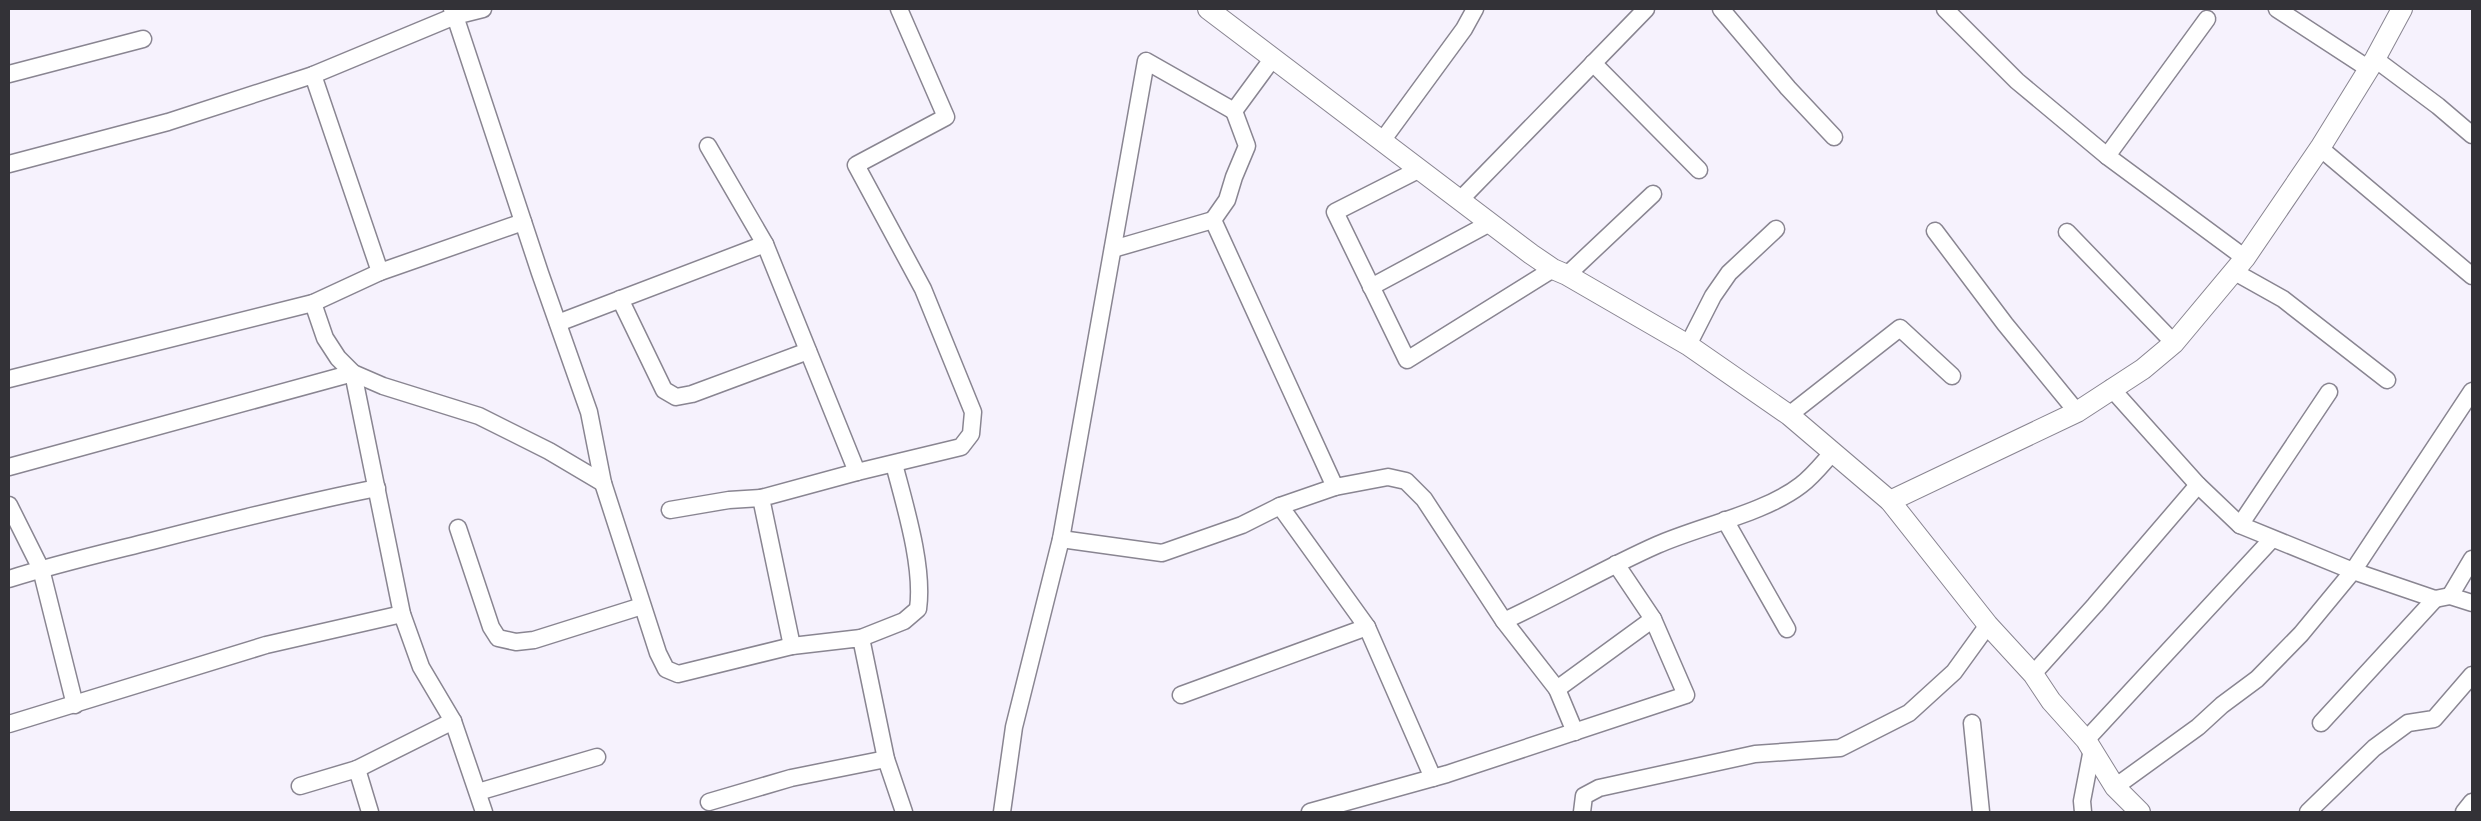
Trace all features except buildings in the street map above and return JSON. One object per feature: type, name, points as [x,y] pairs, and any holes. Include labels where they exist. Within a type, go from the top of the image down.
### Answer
[{"type":"street","points":[[9,164],[168,122],[313,75],[454,13],[483,9]]},
{"type":"street","points":[[670,510],[729,500],[761,498],[857,472],[962,447],[971,434],[973,412],[923,289],[856,165],[946,117],[899,9]]},
{"type":"street","points":[[1208,9],[1490,223],[1560,272],[1688,345],[1789,415],[1890,501],[1988,625],[2032,674],[2051,701],[2089,745],[2115,786],[2140,812]]},
{"type":"street","points":[[1382,141],[1464,29],[1475,9]]},
{"type":"street","points":[[1460,200],[1646,9]]},
{"type":"street","points":[[1721,9],[1788,88],[1834,137]]},
{"type":"street","points":[[1945,9],[2017,81],[2239,264],[2387,380]]},
{"type":"street","points":[[2277,9],[2372,64],[2438,106],[2472,135]]},
{"type":"street","points":[[1890,501],[2077,412],[2111,388],[2143,369],[2174,343],[2239,264],[2320,148],[2372,64],[2402,9]]},
{"type":"street","points":[[454,13],[523,222],[589,412],[603,483],[642,606],[658,653],[666,669],[678,674],[792,646],[861,638],[904,621],[918,609],[921,589],[894,464]]},
{"type":"street","points":[[2107,156],[2207,19]]},
{"type":"street","points":[[9,74],[143,39]]},
{"type":"street","points":[[1234,111],[1273,58]]},
{"type":"street","points":[[1002,812],[1014,727],[1061,539],[1146,61],[1234,111],[1248,146],[1227,200],[1213,220],[1113,249]]},
{"type":"street","points":[[1593,63],[1699,170]]},
{"type":"street","points":[[313,75],[380,272]]},
{"type":"street","points":[[708,146],[765,244],[857,472]]},
{"type":"street","points":[[2320,148],[2472,276]]},
{"type":"street","points":[[1420,169],[1335,212],[1407,360],[1560,272],[1653,194]]},
{"type":"street","points":[[1213,220],[1335,486]]},
{"type":"street","points":[[9,379],[313,303],[380,272],[523,222]]},
{"type":"street","points":[[1371,287],[1490,223]]},
{"type":"street","points":[[1688,345],[1712,296],[1729,273],[1776,229]]},
{"type":"street","points":[[1935,231],[2005,324],[2077,412]]},
{"type":"street","points":[[2067,232],[2174,343]]},
{"type":"street","points":[[558,323],[765,244]]},
{"type":"street","points":[[620,299],[664,390],[676,397],[692,394],[808,351]]},
{"type":"street","points":[[313,303],[325,338],[338,358],[353,373],[383,386],[479,416],[549,451],[603,483]]},
{"type":"street","points":[[1789,415],[1900,328],[1952,376]]},
{"type":"street","points":[[9,467],[353,373]]},
{"type":"street","points":[[353,373],[402,614],[421,667],[453,721],[484,812]]},
{"type":"street","points":[[2111,388],[2198,485],[2240,525],[2353,571],[2443,598],[2472,603]]},
{"type":"street","points":[[2115,786],[2198,727],[2222,705],[2256,679],[2301,634],[2353,571],[2472,391]]},
{"type":"street","points":[[2240,525],[2329,392]]},
{"type":"street","points":[[1504,621],[1545,602],[1616,564],[1667,541],[1780,498],[1802,485],[1833,452]]},
{"type":"street","points":[[1061,539],[1162,553],[1242,525],[1280,506],[1335,486],[1388,478],[1406,482],[1424,499],[1504,621],[1557,689],[1575,732]]},
{"type":"street","points":[[2032,674],[2095,606],[2198,485]]},
{"type":"street","points":[[9,580],[41,569],[309,501],[377,488]]},
{"type":"street","points":[[761,498],[792,646]]},
{"type":"street","points":[[9,505],[41,569],[76,705]]},
{"type":"street","points":[[1280,506],[1367,627],[1433,778]]},
{"type":"street","points":[[1725,520],[1787,630]]},
{"type":"street","points":[[458,528],[491,627],[498,638],[516,642],[534,640],[642,606]]},
{"type":"street","points":[[2083,812],[2082,801],[2089,745],[2272,539]]},
{"type":"street","points":[[2321,724],[2443,598],[2472,559]]},
{"type":"street","points":[[1310,812],[1433,778],[1686,695],[1653,619],[1616,564]]},
{"type":"street","points":[[9,724],[76,705],[266,645],[402,614]]},
{"type":"street","points":[[1557,689],[1653,619]]},
{"type":"street","points":[[1582,812],[1584,796],[1599,788],[1755,754],[1840,748],[1909,713],[1954,672],[1988,625]]},
{"type":"street","points":[[1182,695],[1367,627]]},
{"type":"street","points":[[861,638],[886,759],[904,812]]},
{"type":"street","points":[[2308,812],[2374,748],[2408,723],[2434,719],[2472,675]]},
{"type":"street","points":[[300,786],[357,769],[453,721]]},
{"type":"street","points":[[1972,723],[1981,812]]},
{"type":"street","points":[[478,792],[597,757]]},
{"type":"street","points":[[709,802],[792,778],[886,759]]},
{"type":"street","points":[[357,769],[370,812]]},
{"type":"street","points":[[2464,812],[2472,802]]}]
